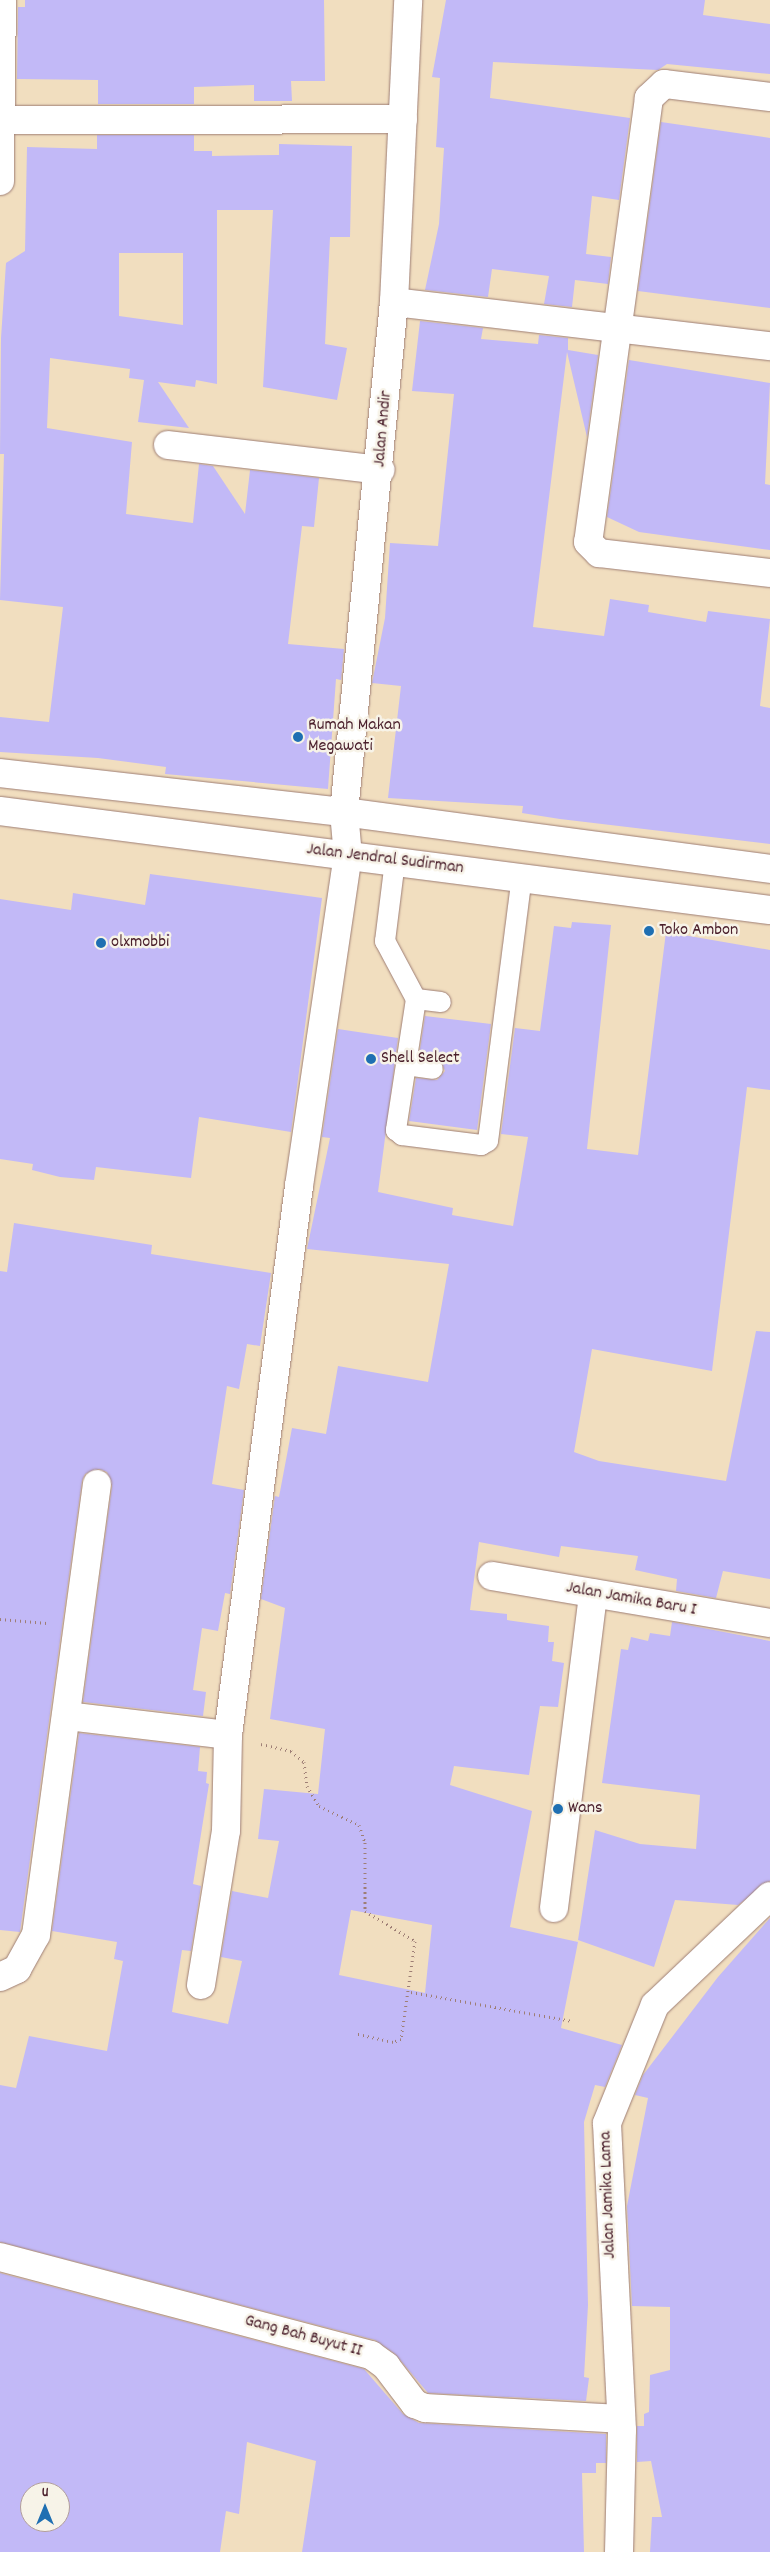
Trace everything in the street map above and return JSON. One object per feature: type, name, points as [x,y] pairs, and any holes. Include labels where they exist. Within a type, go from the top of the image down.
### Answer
[{"type":"street","points":[[0,181],[2,0]]},
{"type":"street","name":"Jalan Andir","points":[[201,1985],[226,1831],[228,1735],[299,1186],[348,856],[344,812],[381,470],[394,302],[408,0]]},
{"type":"street","points":[[770,97],[664,84],[649,98],[615,331],[590,549],[770,573]]},
{"type":"street","points":[[1,120],[403,119]]},
{"type":"street","points":[[394,302],[615,331],[770,346]]},
{"type":"street","points":[[168,445],[381,470]]},
{"type":"street","points":[[0,773],[344,812],[770,868]]},
{"type":"street","name":"Jalan Jendral Sudirman","points":[[0,811],[770,910]]},
{"type":"street","points":[[0,1977],[17,1969],[36,1935],[97,1484]]},
{"type":"street","name":"Jalan Jamika Baru I","points":[[492,1576],[770,1623]]},
{"type":"street","points":[[554,1908],[593,1593]]},
{"type":"street","points":[[67,1716],[228,1735]]},
{"type":"street","name":"Jalan Jamika Lama","points":[[619,2552],[620,2419],[607,2123],[655,2005],[770,1896]]},
{"type":"street","name":"Gang Bah Buyut II","points":[[0,2257],[371,2355],[386,2366],[415,2404],[425,2408],[620,2419]]},
{"type":"lane","points":[[395,861],[385,941],[416,999],[396,1122],[402,1135],[486,1144],[484,1078],[522,877]]},
{"type":"lane","points":[[416,999],[441,1002]]},
{"type":"lane","points":[[406,1065],[433,1069]]},
{"type":"path","points":[[0,1618],[79,1626]]},
{"type":"path","points":[[228,1735],[291,1751],[304,1762],[307,1786],[319,1806],[359,1825],[366,1842],[366,1911],[415,1942],[410,1992],[401,2039],[393,2042],[357,2034]]},
{"type":"path","points":[[410,1992],[572,2021]]},
{"type":"building","points":[[25,0],[324,0],[325,81],[291,81],[292,101],[254,101],[254,85],[194,87],[194,104],[98,104],[98,80],[17,79],[18,7],[25,7]]},
{"type":"building","points":[[446,0],[705,0],[703,15],[770,24],[770,74],[667,64],[658,70],[493,62],[490,98],[630,118],[619,200],[592,196],[586,254],[611,257],[608,284],[575,280],[572,307],[544,304],[549,276],[492,269],[488,297],[425,290],[439,224],[444,148],[436,147],[440,78],[432,77]]},
{"type":"building","points":[[661,122],[770,138],[770,308],[638,291]]},
{"type":"building","points":[[97,135],[194,135],[194,151],[212,151],[212,156],[279,155],[279,144],[352,146],[350,237],[330,237],[325,344],[347,348],[337,400],[263,387],[273,210],[217,210],[217,384],[196,380],[195,387],[158,382],[189,428],[138,422],[144,380],[129,378],[130,369],[50,358],[47,428],[132,442],[126,514],[193,523],[199,464],[213,466],[245,514],[250,470],[319,478],[314,527],[302,526],[288,644],[344,649],[341,680],[336,679],[328,789],[165,774],[166,767],[98,758],[0,752],[0,717],[49,722],[63,607],[0,600],[4,454],[0,454],[1,338],[6,263],[25,251],[27,147],[97,149]],"holes":[[[119,253],[183,253],[183,325],[119,316]]]},
{"type":"building","points":[[420,321],[483,328],[481,339],[538,344],[539,335],[568,338],[568,350],[598,355],[587,437],[567,352],[533,627],[604,636],[610,599],[649,605],[648,612],[706,622],[708,611],[770,619],[760,706],[770,708],[770,844],[560,819],[522,813],[523,806],[388,798],[401,686],[372,683],[385,618],[390,543],[438,546],[454,394],[412,391]]},
{"type":"building","points":[[629,360],[770,383],[765,484],[770,485],[770,550],[639,532],[607,517]]},
{"type":"building","points":[[150,874],[322,898],[291,1132],[199,1117],[191,1178],[96,1167],[94,1180],[60,1177],[32,1170],[33,1164],[0,1159],[0,899],[71,910],[73,893],[145,905]]},
{"type":"building","points":[[572,922],[611,925],[587,1149],[638,1155],[666,932],[770,950],[770,1090],[747,1087],[712,1371],[592,1349],[574,1452],[599,1461],[726,1481],[756,1331],[770,1332],[770,1579],[723,1571],[716,1598],[676,1591],[677,1579],[635,1570],[638,1556],[561,1546],[559,1557],[479,1542],[470,1610],[507,1614],[507,1620],[549,1626],[548,1642],[554,1642],[552,1661],[564,1663],[558,1707],[540,1706],[529,1775],[454,1766],[450,1785],[532,1811],[510,1927],[578,1942],[561,2028],[622,2045],[605,2087],[595,2085],[584,2122],[588,2305],[584,2377],[589,2378],[586,2401],[428,2393],[395,2354],[375,2340],[0,2242],[0,2085],[16,2088],[29,2036],[107,2051],[123,1961],[114,1959],[117,1942],[52,1931],[79,1733],[200,1747],[198,1771],[207,1772],[206,1783],[209,1784],[193,1884],[201,1886],[191,1951],[182,1950],[172,2012],[228,2024],[242,1961],[221,1957],[232,1891],[268,1898],[279,1841],[258,1839],[264,1789],[318,1794],[325,1729],[270,1719],[285,1608],[261,1599],[275,1496],[279,1497],[292,1428],[326,1434],[338,1366],[428,1382],[449,1264],[307,1249],[330,1138],[322,1137],[338,1029],[398,1038],[378,1192],[453,1208],[452,1215],[513,1226],[528,1137],[501,1134],[515,1028],[540,1031],[554,926],[571,928]],"holes":[[[351,1910],[432,1925],[425,1993],[339,1975]]]},
{"type":"building","points":[[425,1016],[491,1024],[477,1130],[409,1121],[416,1078],[437,1080],[445,1071],[440,1059],[419,1055]]},
{"type":"building","points":[[14,1223],[152,1245],[151,1254],[271,1273],[260,1346],[247,1344],[239,1389],[227,1386],[212,1484],[244,1490],[230,1594],[225,1593],[218,1631],[202,1628],[193,1690],[206,1692],[203,1716],[83,1702],[112,1486],[107,1472],[99,1469],[85,1474],[82,1481],[20,1932],[0,1930],[0,1271],[7,1272]]},
{"type":"building","points":[[672,1622],[770,1641],[770,1881],[738,1905],[675,1900],[654,1967],[578,1940],[595,1830],[640,1844],[696,1849],[700,1795],[602,1783],[621,1649],[628,1650],[631,1637],[648,1641],[650,1633],[670,1636]]},
{"type":"building","points":[[770,1918],[770,2552],[650,2552],[652,2517],[662,2517],[651,2461],[637,2462],[637,2426],[644,2426],[644,2414],[649,2412],[650,2375],[670,2370],[670,2307],[632,2306],[627,2206],[648,2098],[635,2095],[643,2075],[718,1977]]},
{"type":"building","points":[[0,2273],[364,2369],[403,2414],[419,2423],[606,2434],[606,2463],[596,2463],[596,2473],[582,2473],[584,2552],[302,2552],[316,2461],[247,2442],[239,2514],[226,2511],[220,2552],[0,2552]]},
{"type":"place","name":"Rumah Makan Megawati","points":[[298,737]]},
{"type":"place","name":"Toko Ambon","points":[[649,931]]},
{"type":"place","name":"olxmobbi","points":[[101,943]]},
{"type":"place","name":"Shell Select","points":[[371,1059]]},
{"type":"place","name":"Wans","points":[[558,1809]]}]
